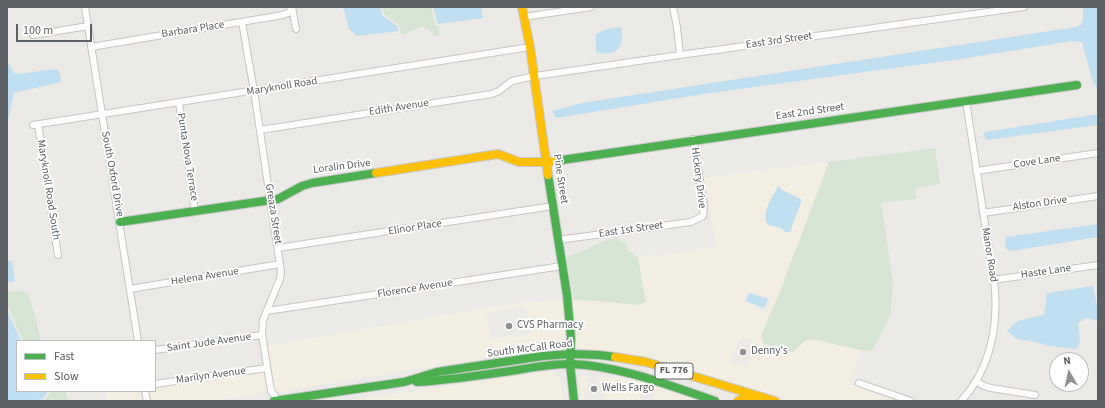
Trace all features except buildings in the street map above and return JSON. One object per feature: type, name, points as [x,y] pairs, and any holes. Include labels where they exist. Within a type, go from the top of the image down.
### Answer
[{"type":"main road","name":"Pine Street","points":[[522,7],[535,76],[546,162],[570,316],[570,364],[574,401]]},
{"type":"main road","name":"East 2nd Street","points":[[546,162],[693,139],[1077,85]]},
{"type":"main road","name":"Loralin Drive","points":[[120,222],[285,197],[303,184],[310,182],[383,173],[498,154],[519,162],[546,162]]},
{"type":"main road","name":"South McCall Road","points":[[404,382],[437,372],[543,356],[571,354],[599,355],[646,362],[775,401]]},
{"type":"main road","name":"South McCall Road","points":[[277,401],[404,382],[439,381],[542,366],[570,364],[597,366],[628,372],[715,401]]},
{"type":"main road","points":[[738,401],[741,398],[746,398],[759,401]]},
{"type":"street","name":"South Oxford Drive","points":[[85,7],[138,340]]},
{"type":"street","points":[[291,7],[296,29]]},
{"type":"street","name":"Barbara Place","points":[[91,47],[283,16],[290,12],[291,7]]},
{"type":"street","points":[[524,17],[591,7]]},
{"type":"street","points":[[672,7],[677,27],[680,55]]},
{"type":"street","name":"East 3rd Street","points":[[535,76],[1024,7]]},
{"type":"street","name":"Greaza Street","points":[[242,22],[280,264],[280,279],[263,320],[262,335],[272,391],[277,401]]},
{"type":"street","points":[[33,35],[88,26]]},
{"type":"street","name":"Maryknoll Road","points":[[35,125],[530,47]]},
{"type":"street","name":"Edith Avenue","points":[[260,130],[492,94],[512,81],[535,76]]},
{"type":"street","name":"Manor Road","points":[[961,401],[976,381],[987,358],[993,336],[996,304],[966,101]]},
{"type":"street","name":"Punta Nova Terrace","points":[[179,103],[195,211]]},
{"type":"street","name":"Maryknoll Road South","points":[[35,125],[58,255]]},
{"type":"street","name":"Hickory Drive","points":[[693,139],[704,205],[703,216]]},
{"type":"street","name":"Cove Lane","points":[[976,171],[1098,153]]},
{"type":"street","name":"Alston Drive","points":[[983,213],[1098,196]]},
{"type":"street","name":"Elinor Place","points":[[278,248],[553,206]]},
{"type":"street","name":"East 1st Street","points":[[558,240],[691,222],[703,216]]},
{"type":"street","name":"Helena Avenue","points":[[130,289],[280,264]]},
{"type":"street","name":"Haste Lane","points":[[993,280],[1098,265]]},
{"type":"street","name":"Florence Avenue","points":[[267,311],[354,299],[562,266]]},
{"type":"street","name":"Saint Jude Avenue","points":[[156,350],[262,335]]},
{"type":"street","name":"Marilyn Avenue","points":[[156,384],[267,368]]},
{"type":"street","points":[[976,381],[991,388],[1035,395]]},
{"type":"street","points":[[859,383],[911,401]]},
{"type":"shaded area","points":[[829,162],[777,299],[761,336],[764,344],[780,350],[793,352],[807,339],[820,340],[861,350],[850,384],[897,401],[791,401],[651,358],[574,347],[571,300],[646,302],[638,258],[716,247],[703,178]],"holes":[[[780,187],[782,190],[801,199],[791,232],[775,227]],[[750,291],[769,297],[770,300],[766,309],[763,311],[745,304],[744,300],[747,292]],[[742,337],[754,341],[755,345],[746,366],[744,367],[732,363],[731,359],[739,339]]]},
{"type":"shaded area","points":[[565,300],[568,346],[559,346],[276,392],[274,390],[267,346],[521,302]],"holes":[[[524,307],[527,309],[528,313],[526,315],[529,319],[531,332],[529,335],[516,337],[514,335],[493,339],[490,336],[487,315],[489,313]]]},
{"type":"shaded area","points":[[552,371],[560,378],[564,401],[343,401]]},
{"type":"shaded area","points":[[265,372],[269,392],[210,401],[150,401],[148,392],[156,392],[156,388]]},
{"type":"shaded area","points":[[581,375],[595,376],[588,377],[586,380],[588,389],[584,392],[586,401],[582,401],[579,379]]},
{"type":"shaded area","points":[[596,376],[638,380],[705,401],[653,401],[655,395],[654,392],[645,389],[642,391],[639,401],[606,401],[604,389],[600,387]]},
{"type":"shaded area","points":[[106,392],[143,392],[144,401],[105,401]]},
{"type":"green space","points":[[382,7],[431,7],[435,25],[439,27],[439,35],[434,36],[430,30],[422,26],[405,34],[391,35],[399,34],[401,30],[397,23],[384,14]]},
{"type":"green space","points":[[935,148],[940,184],[916,188],[916,199],[881,203],[893,280],[891,314],[872,351],[807,339],[793,352],[780,350],[764,344],[761,335],[777,299],[829,162]]},
{"type":"green space","points":[[616,237],[626,244],[628,250],[638,258],[646,302],[638,305],[574,300],[566,257]]},
{"type":"green space","points":[[23,291],[28,294],[41,340],[23,340],[8,306],[7,292]]},
{"type":"green space","points":[[50,392],[65,392],[68,401],[44,401]]},
{"type":"water","points":[[343,7],[380,7],[382,15],[396,25],[399,31],[357,36],[349,29]]},
{"type":"water","points":[[433,7],[481,7],[483,18],[438,24]]},
{"type":"water","points":[[1083,7],[1098,7],[1098,90],[1092,79],[1082,42],[1072,41],[961,59],[710,93],[556,118],[552,111],[582,103],[1076,27],[1081,25],[1083,19]]},
{"type":"water","points":[[621,27],[622,40],[618,49],[609,53],[596,52],[596,34],[607,29]]},
{"type":"water","points":[[7,60],[14,73],[18,74],[56,69],[60,72],[61,82],[14,93],[7,125]]},
{"type":"water","points":[[1098,114],[1098,125],[986,140],[983,133],[986,132]]},
{"type":"water","points":[[778,186],[782,190],[801,199],[791,232],[785,232],[781,228],[768,225],[766,220],[766,210]]},
{"type":"water","points":[[1098,224],[1098,237],[1011,251],[1005,248],[1006,237]]},
{"type":"water","points":[[7,261],[12,261],[15,281],[7,282]]},
{"type":"water","points":[[1093,286],[1098,310],[1098,321],[1086,318],[1078,323],[1080,343],[1076,349],[1050,346],[1017,339],[1007,331],[1017,321],[1044,315],[1047,293]]},
{"type":"water","points":[[749,293],[768,299],[764,308],[746,301]]},
{"type":"water","points":[[7,310],[21,340],[16,340],[16,392],[47,392],[43,399],[32,401],[7,401]]},
{"type":"traffic: fast","points":[[555,161],[1077,85]]},
{"type":"traffic: fast","points":[[120,222],[278,199],[302,186],[312,183],[376,173]]},
{"type":"traffic: fast","points":[[548,175],[567,295],[571,338],[570,364],[574,401]]},
{"type":"traffic: fast","points":[[274,401],[404,382],[437,372],[543,356],[571,354],[615,357]]},
{"type":"traffic: fast","points":[[417,382],[571,364],[608,368],[626,372],[715,401]]},
{"type":"traffic: slow","points":[[522,7],[530,47],[548,175]]},
{"type":"traffic: slow","points":[[376,173],[498,154],[519,162],[555,161]]},
{"type":"traffic: slow","points":[[615,357],[646,362],[775,401]]},
{"type":"traffic: slow","points":[[738,401],[743,398],[753,399]]},
{"type":"place","name":"CVS Pharmacy","points":[[509,326]]},
{"type":"place","name":"Denny's","points":[[743,352]]},
{"type":"place","name":"Wells Fargo","points":[[594,389]]}]
